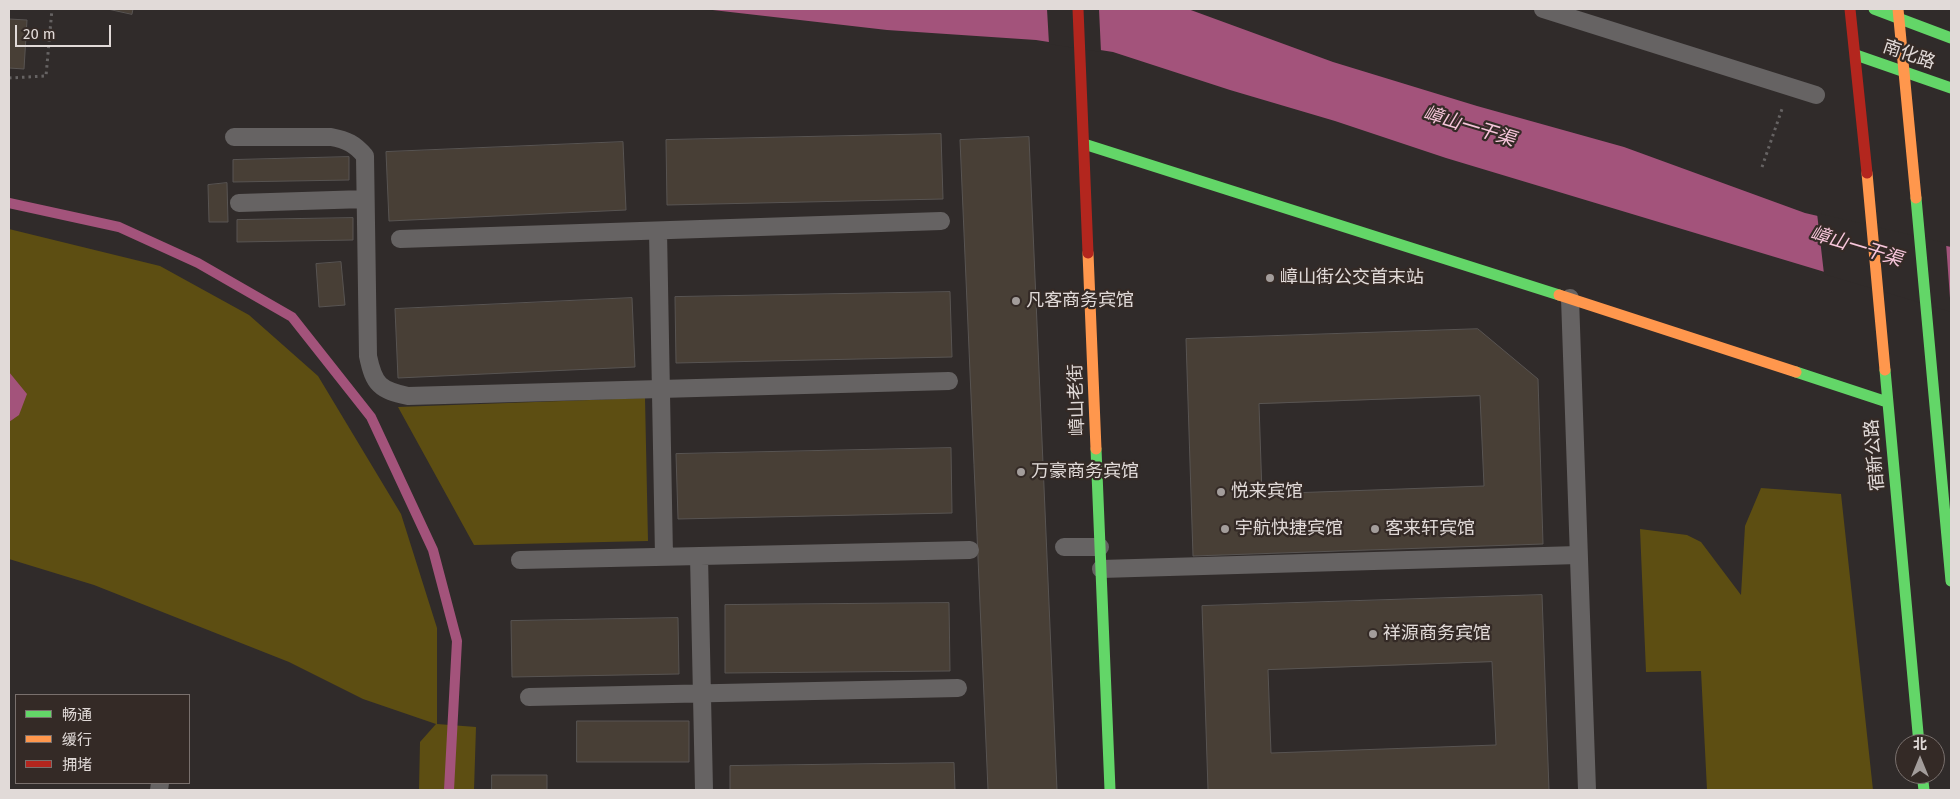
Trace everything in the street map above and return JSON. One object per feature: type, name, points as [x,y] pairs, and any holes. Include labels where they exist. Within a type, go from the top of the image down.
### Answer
[{"type":"main road","name":"嶂山老街","points":[[1078,9],[1110,790]]},
{"type":"main road","name":"宿新公路","points":[[1850,9],[1856,55],[1918,734]]},
{"type":"main road","name":"南化路","points":[[1874,9],[1898,13],[1951,38]]},
{"type":"main road","points":[[1898,13],[1951,582]]},
{"type":"main road","name":"南化路","points":[[1856,55],[1951,88]]},
{"type":"main road","points":[[1084,144],[1570,298],[1887,402]]},
{"type":"lane","points":[[1543,9],[1816,95]]},
{"type":"lane","points":[[234,137],[332,137],[345,140],[356,146],[365,156],[368,356],[374,379],[392,392],[408,396],[949,381]]},
{"type":"lane","points":[[239,203],[365,200]]},
{"type":"lane","points":[[400,239],[941,221]]},
{"type":"lane","points":[[658,231],[664,556]]},
{"type":"lane","points":[[1570,298],[1586,790]]},
{"type":"lane","points":[[1064,547],[1100,547]]},
{"type":"lane","points":[[520,560],[970,550]]},
{"type":"lane","points":[[1101,569],[1578,555]]},
{"type":"lane","points":[[699,556],[704,790]]},
{"type":"lane","points":[[529,697],[958,688]]},
{"type":"path","points":[[9,78],[46,76],[52,9]]},
{"type":"path","points":[[1762,167],[1789,87]]},
{"type":"shaded area","points":[[9,229],[160,266],[249,315],[318,376],[401,514],[437,628],[437,724],[476,727],[474,790],[419,790],[420,742],[436,724],[363,699],[289,662],[94,585],[9,559]]},
{"type":"shaded area","points":[[645,398],[648,541],[474,545],[398,407]]},
{"type":"shaded area","points":[[1761,488],[1841,494],[1873,790],[1707,790],[1701,671],[1646,672],[1640,529],[1687,535],[1701,542],[1741,595],[1745,526]]},
{"type":"water","name":"嶂山一干渠","points":[[704,9],[1188,9],[1333,62],[1477,106],[1624,147],[1805,213],[1951,247],[1951,310],[1446,158],[1335,121],[1230,90],[1113,52],[1036,40],[887,30]]},
{"type":"water","points":[[9,372],[27,394],[19,415],[9,422]]},
{"type":"pier","points":[[1047,9],[1099,9],[1101,52],[1049,44]]},
{"type":"pier","points":[[1817,213],[1946,243],[1951,312],[1824,274]]},
{"type":"building","points":[[108,9],[133,9],[132,14]]},
{"type":"building","points":[[9,19],[27,20],[24,69],[9,68]]},
{"type":"building","points":[[941,134],[943,199],[667,205],[666,140]]},
{"type":"building","points":[[1029,137],[1057,790],[988,790],[960,140]]},
{"type":"building","points":[[623,142],[626,210],[389,221],[386,152]]},
{"type":"building","points":[[349,157],[349,180],[233,182],[233,160]]},
{"type":"building","points":[[227,183],[228,222],[209,222],[208,185]]},
{"type":"building","points":[[353,218],[353,240],[237,242],[237,220]]},
{"type":"building","points":[[341,262],[345,305],[319,307],[316,264]]},
{"type":"building","points":[[950,292],[952,357],[676,363],[675,297]]},
{"type":"building","points":[[632,298],[635,367],[398,378],[395,309]]},
{"type":"building","points":[[1478,329],[1538,379],[1543,544],[1193,556],[1186,339]],"holes":[[[1480,396],[1484,486],[1262,494],[1259,404]]]},
{"type":"building","points":[[951,448],[952,513],[678,519],[676,454]]},
{"type":"building","points":[[1542,595],[1549,790],[1208,790],[1202,606]],"holes":[[[1492,662],[1496,745],[1271,753],[1268,670]]]},
{"type":"building","points":[[949,603],[950,671],[725,673],[725,605]]},
{"type":"building","points":[[678,618],[679,674],[512,677],[511,621]]},
{"type":"building","points":[[577,721],[689,721],[689,762],[577,762]]},
{"type":"building","points":[[954,763],[955,790],[730,790],[730,766]]},
{"type":"building","points":[[492,775],[547,775],[547,790],[492,790]]},
{"type":"waterway","points":[[9,203],[119,227],[198,263],[292,317],[371,417],[433,550],[457,641],[449,790]]},
{"type":"traffic: fast","points":[[1874,9],[1951,38]]},
{"type":"traffic: fast","points":[[1856,55],[1951,88]]},
{"type":"traffic: fast","points":[[1084,144],[1559,295]]},
{"type":"traffic: fast","points":[[1916,198],[1951,581]]},
{"type":"traffic: fast","points":[[1885,370],[1918,734]]},
{"type":"traffic: fast","points":[[1796,372],[1887,402]]},
{"type":"traffic: fast","points":[[1096,449],[1110,790]]},
{"type":"traffic: fast","points":[[1923,784],[1924,790]]},
{"type":"traffic: slow","points":[[1898,9],[1916,198]]},
{"type":"traffic: slow","points":[[1867,173],[1885,370]]},
{"type":"traffic: slow","points":[[1088,253],[1096,449]]},
{"type":"traffic: slow","points":[[1559,295],[1796,372]]},
{"type":"traffic: jam","points":[[1078,9],[1088,253]]},
{"type":"traffic: jam","points":[[1850,9],[1867,173]]},
{"type":"place","name":"嶂山街公交首末站","points":[[1270,278]]},
{"type":"place","name":"凡客商务宾馆","points":[[1016,301]]},
{"type":"place","name":"万豪商务宾馆","points":[[1021,472]]},
{"type":"place","name":"悦来宾馆","points":[[1221,492]]},
{"type":"place","name":"宇航快捷宾馆","points":[[1225,529]]},
{"type":"place","name":"客来轩宾馆","points":[[1375,529]]},
{"type":"place","name":"祥源商务宾馆","points":[[1373,634]]}]
